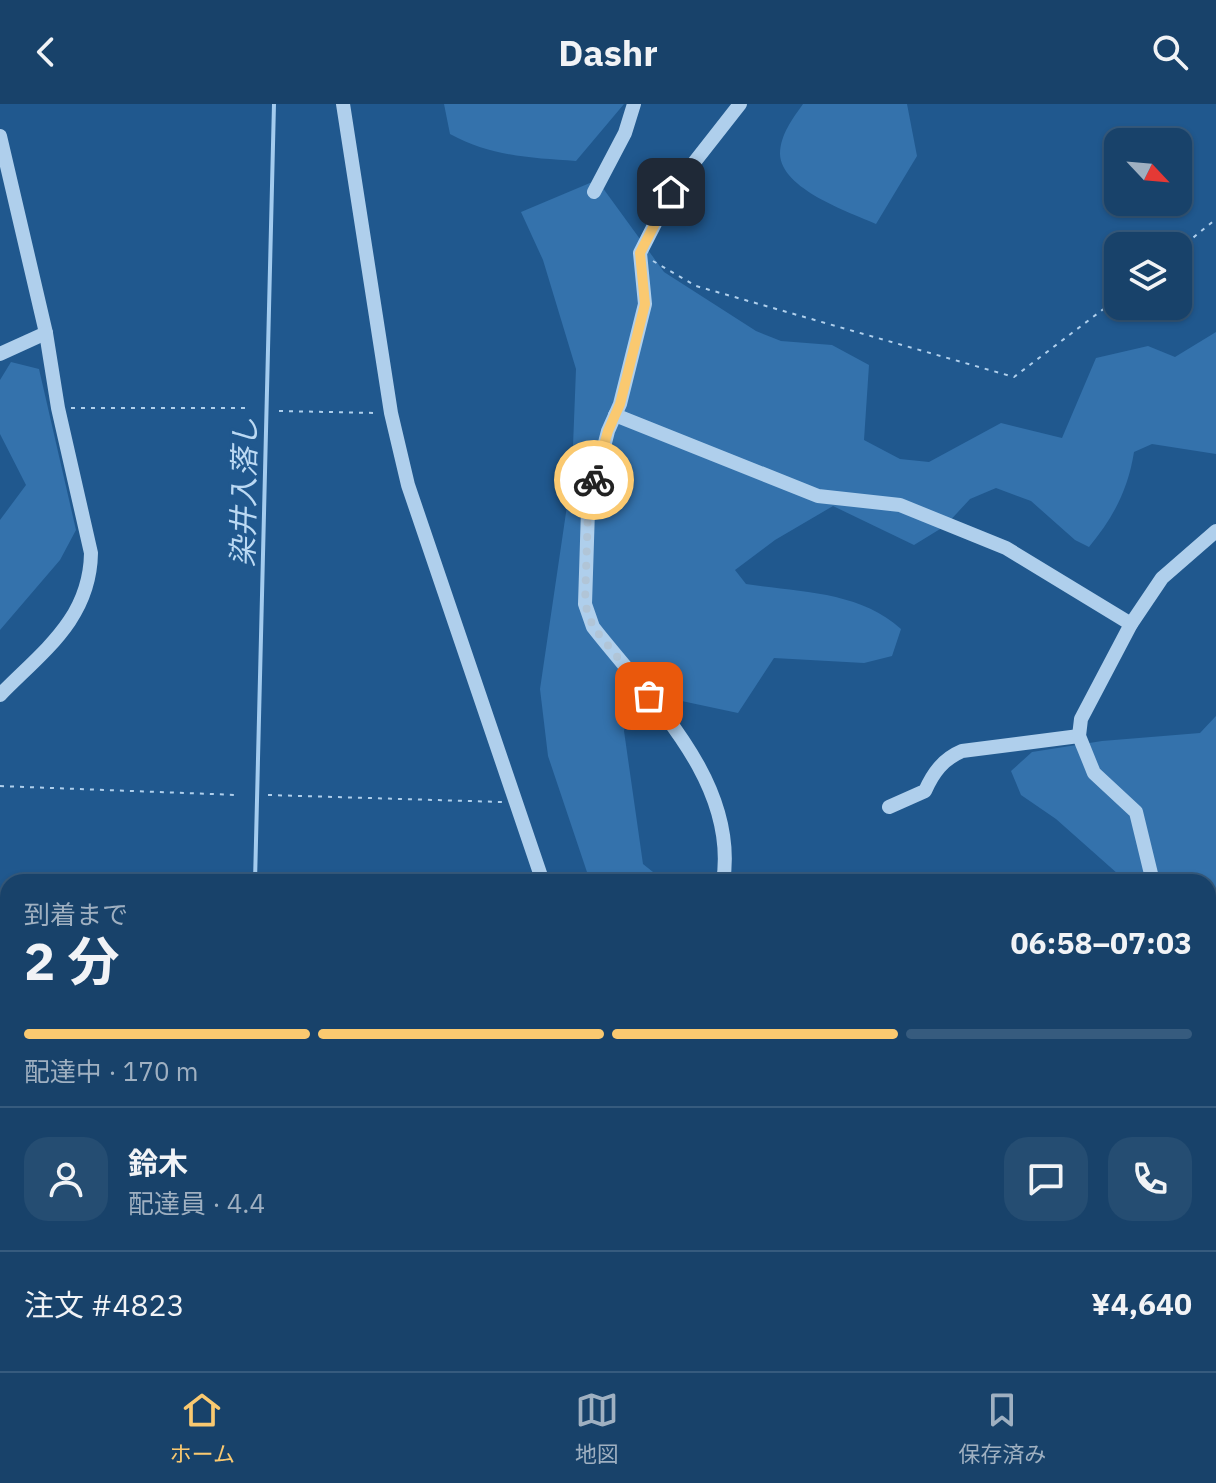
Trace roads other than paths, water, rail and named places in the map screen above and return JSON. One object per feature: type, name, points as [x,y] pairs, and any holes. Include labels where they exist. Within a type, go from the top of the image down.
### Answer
[{"type":"street","points":[[343,104],[391,413],[408,485],[540,874]]},
{"type":"street","points":[[594,192],[625,133],[634,104]]},
{"type":"street","points":[[723,874],[723,844],[713,797],[699,763],[593,627],[585,604],[588,510],[592,486],[645,304],[640,253],[671,192],[740,104]]},
{"type":"street","points":[[0,136],[46,333],[58,408],[91,553],[91,576],[85,597],[74,617],[0,695]]},
{"type":"street","points":[[0,354],[46,333]]},
{"type":"street","points":[[615,415],[818,496],[900,505],[1006,548],[1131,624]]},
{"type":"street","points":[[1151,874],[1136,812],[1094,773],[1079,736],[1081,719],[1131,624],[1172,567],[1216,531]]},
{"type":"street","points":[[889,807],[925,791],[933,773],[962,751],[1079,736]]},
{"type":"waterway","name":"染井入落し","points":[[255,874],[274,104]]}]
